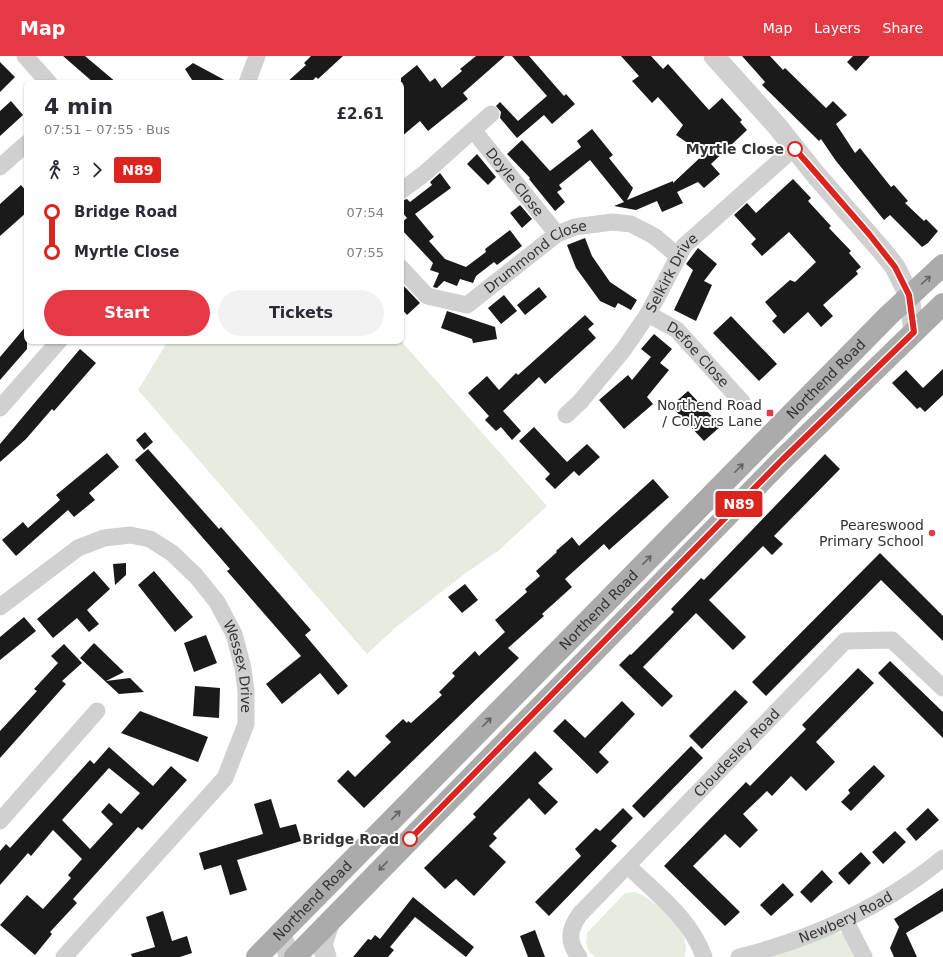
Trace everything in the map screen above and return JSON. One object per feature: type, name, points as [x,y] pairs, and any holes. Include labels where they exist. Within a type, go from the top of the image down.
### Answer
[{"type":"main road","name":"Northend Road","points":[[257,957],[909,295],[943,265]]},
{"type":"main road","name":"Northend Road","points":[[295,957],[782,460],[943,304]]},
{"type":"street","points":[[25,56],[47,80]]},
{"type":"street","points":[[248,80],[257,56]]},
{"type":"street","points":[[714,56],[895,267],[909,295],[914,332]]},
{"type":"street","points":[[404,188],[425,173],[491,114]]},
{"type":"street","name":"Doyle Close","points":[[473,130],[557,234]]},
{"type":"street","points":[[0,167],[24,146]]},
{"type":"street","name":"Selkirk Drive","points":[[566,414],[580,402],[624,348],[648,314],[684,246],[794,148]]},
{"type":"street","name":"Drummond Close","points":[[404,271],[427,296],[467,305],[557,234],[588,224],[612,222],[631,224],[654,236],[678,256]]},
{"type":"street","name":"Defoe Close","points":[[648,314],[677,330],[742,402]]},
{"type":"street","points":[[0,408],[56,344]]},
{"type":"street","name":"Wessex Drive","points":[[0,607],[78,548],[104,538],[130,535],[150,539],[172,553],[196,576],[217,602],[234,634],[242,668],[246,691],[246,724],[225,778],[64,957]]},
{"type":"street","name":"Cloudesley Road","points":[[579,957],[575,952],[570,937],[572,925],[580,914],[845,641],[892,640],[943,688]]},
{"type":"street","points":[[0,821],[97,711]]},
{"type":"street","name":"Newbery Road","points":[[739,957],[759,952],[845,920],[898,890],[943,858]]},
{"type":"street","points":[[628,866],[683,920],[698,942],[704,957]]},
{"type":"street","points":[[845,920],[864,957]]},
{"type":"street","points":[[326,957],[322,944],[330,921]]},
{"type":"street","points":[[280,933],[290,957]]},
{"type":"shaded area","points":[[166,344],[404,344],[547,506],[498,551],[463,575],[395,628],[367,654],[138,390]]},
{"type":"shaded area","points":[[635,892],[662,910],[679,928],[684,938],[686,948],[684,957],[595,957],[589,951],[586,943],[587,933],[625,893]]},
{"type":"shaded area","points":[[837,932],[845,934],[860,957],[772,957]]},
{"type":"building","points":[[63,56],[85,56],[113,80],[91,80]]},
{"type":"building","points":[[311,56],[343,56],[318,79],[316,77],[313,80],[289,80],[306,65],[304,63]]},
{"type":"building","points":[[476,56],[505,56],[463,93],[468,99],[428,131],[420,121],[404,134],[404,80],[401,80],[401,78],[417,65],[430,82],[435,78],[442,88],[462,71],[460,69]]},
{"type":"building","points":[[512,56],[529,56],[564,96],[566,94],[575,104],[552,124],[544,115],[517,138],[500,118],[501,112],[496,106],[500,102],[518,121],[547,96]]},
{"type":"building","points":[[621,56],[651,56],[663,69],[668,64],[709,110],[722,98],[742,120],[740,122],[747,130],[711,164],[720,174],[704,188],[698,182],[677,192],[683,203],[662,212],[657,201],[636,210],[614,206],[624,202],[590,160],[559,185],[562,189],[557,192],[565,202],[555,211],[529,179],[530,178],[507,154],[522,140],[550,171],[581,147],[577,141],[592,129],[613,155],[609,158],[633,188],[627,200],[673,181],[673,183],[704,154],[676,135],[683,125],[658,97],[652,103],[632,81],[639,76]]},
{"type":"building","points":[[742,56],[770,56],[783,70],[785,68],[826,108],[833,101],[847,115],[836,124],[855,153],[860,148],[891,187],[894,185],[908,201],[905,203],[924,221],[926,219],[938,231],[928,243],[922,247],[890,215],[884,220],[836,161],[821,139],[819,141],[762,85],[765,82]]},
{"type":"building","points":[[853,56],[870,56],[856,71],[847,62]]},
{"type":"building","points":[[0,62],[15,77],[0,92]]},
{"type":"building","points":[[193,63],[224,80],[192,80],[185,69]]},
{"type":"building","points":[[11,101],[23,115],[0,136],[0,111]]},
{"type":"building","points":[[477,154],[496,177],[488,185],[467,164]]},
{"type":"building","points":[[440,173],[451,188],[415,214],[434,237],[429,241],[445,259],[466,267],[486,252],[485,249],[510,230],[522,246],[497,265],[494,262],[476,276],[473,283],[460,279],[457,286],[444,281],[437,288],[433,287],[439,273],[430,270],[433,263],[404,232],[404,220],[407,218],[404,214],[404,200],[407,199],[410,202],[432,185],[430,182]]},
{"type":"building","points":[[793,179],[811,198],[808,201],[831,226],[829,228],[851,251],[849,253],[861,267],[856,271],[858,274],[823,305],[833,316],[821,327],[808,312],[784,334],[772,321],[777,316],[765,302],[790,280],[795,282],[816,262],[789,232],[762,256],[751,244],[756,239],[734,215],[747,203],[756,213]]},
{"type":"building","points":[[21,185],[24,188],[24,215],[0,236],[0,204]]},
{"type":"building","points":[[520,205],[532,219],[522,228],[510,213]]},
{"type":"building","points":[[585,238],[592,256],[610,282],[637,300],[631,310],[618,303],[615,308],[600,301],[576,268],[567,245]]},
{"type":"building","points":[[698,248],[717,264],[704,281],[712,285],[696,321],[674,310],[693,270],[686,264]]},
{"type":"building","points":[[404,286],[420,303],[407,315],[404,312]]},
{"type":"building","points":[[539,287],[547,297],[525,315],[517,305]]},
{"type":"building","points":[[504,295],[517,311],[501,324],[488,308]]},
{"type":"building","points":[[447,311],[495,327],[497,339],[473,343],[472,339],[441,328]]},
{"type":"building","points":[[585,315],[594,324],[588,329],[596,338],[545,384],[539,377],[503,411],[521,431],[512,440],[501,427],[496,431],[485,420],[489,416],[468,393],[487,376],[499,390],[516,373],[518,375]]},
{"type":"building","points":[[731,316],[777,364],[759,381],[713,333]]},
{"type":"building","points":[[24,329],[24,344],[27,344],[27,349],[0,380],[0,357]]},
{"type":"building","points":[[654,334],[672,349],[660,363],[669,370],[647,397],[653,404],[624,429],[599,400],[628,375],[632,380],[651,357],[641,349]]},
{"type":"building","points":[[80,349],[96,363],[54,411],[52,409],[26,439],[0,462],[0,444]]},
{"type":"building","points":[[943,369],[943,395],[925,412],[920,407],[917,409],[892,383],[906,370],[923,388]]},
{"type":"building","points":[[688,391],[721,426],[704,441],[671,406]]},
{"type":"building","points":[[534,427],[567,462],[587,444],[600,457],[579,476],[574,471],[555,489],[545,479],[550,474],[519,441]]},
{"type":"building","points":[[145,432],[153,442],[144,450],[136,440]]},
{"type":"building","points":[[148,449],[219,529],[221,527],[311,630],[305,635],[348,686],[338,695],[320,673],[282,704],[266,684],[301,656],[227,571],[230,569],[135,460]]},
{"type":"building","points":[[107,453],[119,467],[89,493],[95,500],[74,517],[68,510],[16,556],[2,540],[23,522],[28,528],[60,500],[56,495]]},
{"type":"building","points":[[825,454],[840,469],[774,536],[783,544],[772,555],[763,546],[709,600],[746,637],[733,650],[696,613],[643,667],[673,696],[662,707],[619,665],[674,612],[671,609],[701,578],[704,580]]},
{"type":"building","points":[[653,479],[669,497],[609,550],[604,544],[565,579],[572,587],[542,614],[544,616],[508,648],[519,658],[364,808],[337,781],[348,770],[355,777],[391,742],[385,736],[403,719],[407,723],[408,721],[411,723],[442,695],[439,692],[455,676],[452,673],[475,651],[479,656],[505,632],[495,620],[527,592],[525,589],[540,576],[536,571],[557,552],[556,551],[572,537],[579,546]]},
{"type":"building","points":[[880,553],[943,616],[943,641],[881,580],[766,696],[752,682]]},
{"type":"building","points":[[126,563],[126,575],[115,585],[113,564]]},
{"type":"building","points":[[94,571],[110,589],[87,610],[99,624],[89,632],[77,618],[53,638],[37,619]]},
{"type":"building","points":[[154,571],[193,617],[175,632],[138,585]]},
{"type":"building","points":[[465,584],[478,600],[462,613],[448,597]]},
{"type":"building","points":[[24,617],[36,631],[0,660],[0,637]]},
{"type":"building","points":[[206,635],[217,663],[194,672],[184,643]]},
{"type":"building","points":[[94,643],[124,672],[106,681],[130,678],[144,692],[119,694],[80,658]]},
{"type":"building","points":[[64,644],[82,663],[62,681],[66,684],[0,758],[0,731],[37,691],[34,689],[58,663],[51,656]]},
{"type":"building","points":[[890,661],[943,712],[943,738],[878,673]]},
{"type":"building","points":[[858,668],[874,683],[816,742],[835,762],[806,791],[791,776],[772,796],[767,791],[743,814],[758,830],[740,848],[725,834],[693,866],[740,912],[725,926],[664,866],[746,782],[750,786],[806,729],[802,725]]},
{"type":"building","points":[[195,686],[220,688],[219,718],[193,716]]},
{"type":"building","points":[[735,690],[748,702],[702,749],[689,736]]},
{"type":"building","points":[[622,701],[635,714],[599,752],[609,762],[597,774],[553,731],[565,719],[585,738]]},
{"type":"building","points":[[140,711],[208,737],[198,762],[121,733]]},
{"type":"building","points":[[691,746],[703,758],[644,818],[632,806]]},
{"type":"building","points":[[109,747],[153,786],[171,766],[187,780],[142,830],[138,827],[73,899],[77,903],[50,932],[52,934],[35,955],[0,925],[27,895],[43,909],[71,878],[68,875],[82,859],[53,830],[31,856],[28,853],[0,885],[0,851],[6,844],[10,848],[90,760],[94,764]],"holes":[[[109,768],[140,793],[121,814],[109,803],[101,812],[113,824],[90,849],[62,820]]]},
{"type":"building","points":[[535,751],[553,769],[538,783],[558,802],[545,815],[529,798],[493,834],[497,838],[489,846],[506,862],[474,896],[456,879],[445,889],[424,868],[476,817],[473,814]]},
{"type":"building","points":[[874,765],[885,776],[851,811],[841,802],[850,793],[848,790]]},
{"type":"building","points":[[271,799],[280,828],[296,824],[301,841],[237,860],[247,890],[230,895],[221,865],[204,870],[199,853],[263,834],[254,804]]},
{"type":"building","points":[[623,808],[633,818],[611,841],[617,846],[549,916],[535,902],[581,856],[575,849],[596,828],[600,831]]},
{"type":"building","points":[[928,808],[939,820],[916,841],[906,829]]},
{"type":"building","points":[[895,831],[906,842],[883,864],[872,852]]},
{"type":"building","points":[[861,852],[871,863],[849,885],[838,873]]},
{"type":"building","points":[[822,870],[833,882],[811,903],[800,892]]},
{"type":"building","points":[[783,883],[794,895],[771,916],[760,905]]},
{"type":"building","points":[[943,888],[943,911],[906,933],[917,957],[894,957],[890,948],[899,927],[894,919]]},
{"type":"building","points":[[413,897],[474,947],[466,957],[415,917],[390,947],[394,950],[388,957],[353,957],[368,939],[371,940],[375,935],[380,939]]},
{"type":"building","points":[[163,911],[172,941],[187,936],[192,953],[180,957],[132,957],[131,954],[155,947],[146,917]]},
{"type":"building","points":[[535,930],[545,957],[528,957],[520,936]]},
{"type":"bus line","name":"N89","points":[[410,839],[782,460],[914,332],[909,295],[895,267],[869,234],[816,175],[795,149]]},
{"type":"place","name":"Myrtle Close","points":[[795,149]]},
{"type":"place","name":"Northend Road / Colyers Lane","points":[[770,413]]},
{"type":"place","name":"Peareswood Primary School","points":[[932,533]]},
{"type":"place","name":"Bridge Road","points":[[410,839]]}]
